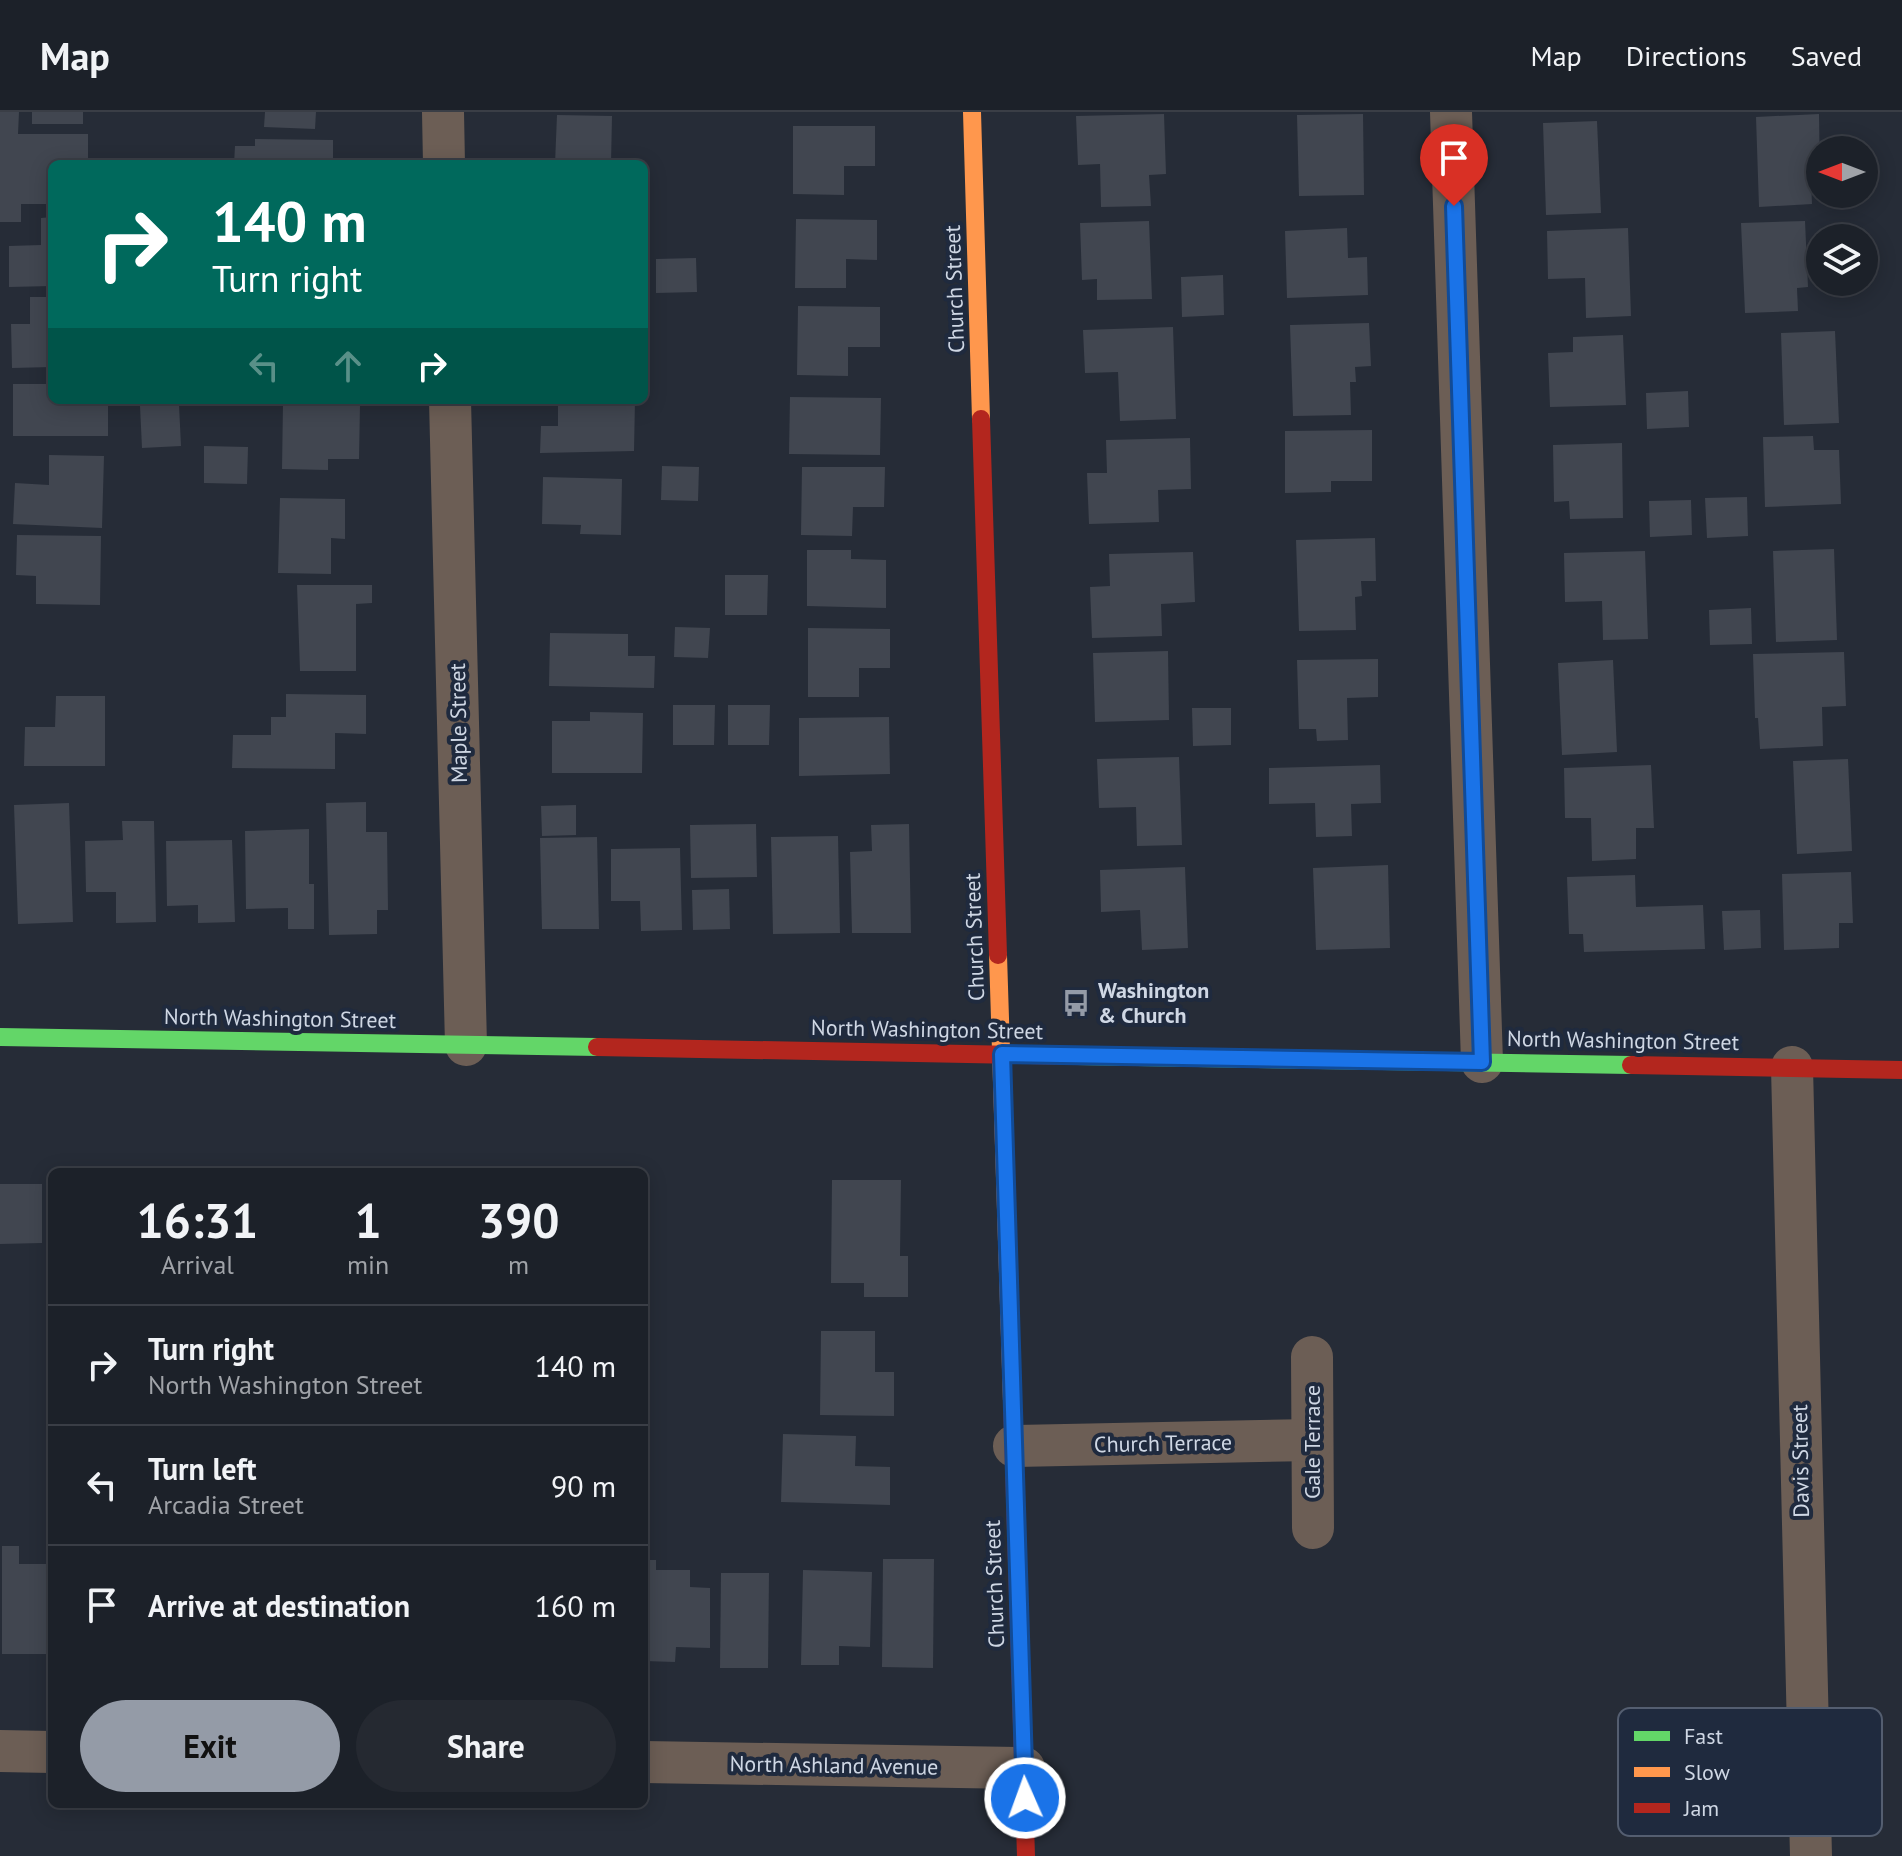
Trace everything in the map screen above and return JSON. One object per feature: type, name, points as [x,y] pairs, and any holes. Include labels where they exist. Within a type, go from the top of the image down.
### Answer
[{"type":"street","points":[[443,112],[444,160]]},
{"type":"street","name":"Church Street","points":[[972,112],[1026,1856]]},
{"type":"street","points":[[1451,112],[1482,1062]]},
{"type":"street","name":"Maple Street","points":[[450,404],[466,1045]]},
{"type":"street","name":"North Washington Street","points":[[0,1037],[1902,1070]]},
{"type":"street","name":"Davis Street","points":[[1792,1067],[1807,1708]]},
{"type":"street","name":"Gale Terrace","points":[[1312,1357],[1313,1528]]},
{"type":"street","name":"Church Terrace","points":[[1014,1446],[1312,1440]]},
{"type":"street","points":[[0,1751],[48,1752]]},
{"type":"street","name":"North Ashland Avenue","points":[[648,1762],[1024,1768]]},
{"type":"street","name":"Davis Street","points":[[1811,1836],[1811,1856]]},
{"type":"building","points":[[0,112],[19,112],[18,134],[88,134],[88,160],[48,160],[48,204],[21,204],[21,222],[0,222]]},
{"type":"building","points":[[32,112],[83,112],[83,124],[32,124]]},
{"type":"building","points":[[265,112],[316,112],[315,129],[264,127]]},
{"type":"building","points":[[1164,114],[1166,174],[1149,175],[1151,206],[1101,207],[1100,164],[1078,165],[1076,116]]},
{"type":"building","points":[[1363,114],[1364,195],[1299,196],[1297,115]]},
{"type":"building","points":[[1819,114],[1819,136],[1806,136],[1806,204],[1759,207],[1756,117]]},
{"type":"building","points":[[557,115],[612,116],[611,160],[555,160]]},
{"type":"building","points":[[1597,121],[1601,213],[1546,215],[1543,123]]},
{"type":"building","points":[[793,126],[875,126],[875,166],[844,166],[844,195],[793,194]]},
{"type":"building","points":[[255,139],[333,140],[333,160],[234,160],[235,146],[255,146]]},
{"type":"building","points":[[48,217],[48,286],[9,287],[9,246],[41,245],[41,218]]},
{"type":"building","points":[[796,219],[877,220],[877,260],[846,259],[846,288],[795,288]]},
{"type":"building","points":[[1149,221],[1152,299],[1097,300],[1097,279],[1082,280],[1080,223]]},
{"type":"building","points":[[1805,221],[1806,287],[1797,288],[1798,311],[1745,313],[1741,223]]},
{"type":"building","points":[[1347,228],[1348,258],[1367,257],[1368,295],[1287,298],[1285,231]]},
{"type":"building","points":[[1628,228],[1631,316],[1586,318],[1585,278],[1548,279],[1547,231]]},
{"type":"building","points":[[696,258],[697,292],[656,293],[656,259]]},
{"type":"building","points":[[1223,275],[1224,315],[1182,317],[1181,277]]},
{"type":"building","points":[[30,297],[48,297],[48,367],[12,368],[11,324],[30,324]]},
{"type":"building","points":[[798,306],[880,307],[880,347],[848,347],[848,376],[797,375]]},
{"type":"building","points":[[1369,323],[1371,366],[1355,367],[1356,382],[1350,382],[1351,415],[1293,416],[1290,325]]},
{"type":"building","points":[[1173,327],[1176,419],[1120,421],[1118,372],[1085,373],[1083,330]]},
{"type":"building","points":[[1835,331],[1839,423],[1784,425],[1781,333]]},
{"type":"building","points":[[1623,335],[1626,405],[1550,407],[1548,353],[1573,352],[1573,337]]},
{"type":"building","points":[[13,384],[48,384],[48,404],[108,404],[108,436],[13,436]]},
{"type":"building","points":[[1688,391],[1689,427],[1647,429],[1646,393]]},
{"type":"building","points":[[790,397],[881,398],[880,455],[789,454]]},
{"type":"building","points":[[283,404],[360,405],[359,459],[328,459],[328,470],[282,469]]},
{"type":"building","points":[[558,404],[635,404],[634,451],[540,453],[541,426],[558,426]]},
{"type":"building","points":[[179,405],[181,446],[142,448],[140,406]]},
{"type":"building","points":[[1372,430],[1372,481],[1331,481],[1331,492],[1285,493],[1285,431]]},
{"type":"building","points":[[1813,436],[1814,450],[1839,450],[1841,504],[1765,507],[1763,437]]},
{"type":"building","points":[[1190,438],[1191,489],[1158,490],[1159,522],[1089,524],[1087,473],[1107,473],[1106,440]]},
{"type":"building","points":[[1622,443],[1623,518],[1570,519],[1569,501],[1554,502],[1553,445]]},
{"type":"building","points":[[204,446],[248,447],[247,484],[204,483]]},
{"type":"building","points":[[49,455],[104,456],[102,528],[13,524],[15,483],[49,485]]},
{"type":"building","points":[[662,466],[699,467],[698,501],[661,500]]},
{"type":"building","points":[[802,467],[885,467],[884,507],[853,507],[852,536],[801,535]]},
{"type":"building","points":[[543,477],[622,479],[621,535],[580,534],[581,525],[542,524]]},
{"type":"building","points":[[1747,497],[1748,536],[1707,538],[1705,498]]},
{"type":"building","points":[[280,498],[345,499],[345,539],[331,538],[331,574],[278,573]]},
{"type":"building","points":[[1691,500],[1692,535],[1650,537],[1649,501]]},
{"type":"building","points":[[17,535],[101,536],[100,605],[36,604],[36,576],[16,575]]},
{"type":"building","points":[[1375,538],[1376,581],[1361,581],[1362,596],[1355,597],[1356,630],[1299,631],[1296,540]]},
{"type":"building","points":[[1834,549],[1837,640],[1776,642],[1773,551]]},
{"type":"building","points":[[807,550],[851,550],[851,559],[886,560],[886,608],[807,606]]},
{"type":"building","points":[[1645,551],[1648,639],[1603,640],[1602,601],[1565,602],[1564,553]]},
{"type":"building","points":[[1193,552],[1195,602],[1161,604],[1162,636],[1092,638],[1090,587],[1110,586],[1109,554]]},
{"type":"building","points":[[725,575],[768,575],[767,615],[725,615]]},
{"type":"building","points":[[297,585],[372,585],[372,603],[356,604],[356,671],[300,671]]},
{"type":"building","points":[[1751,608],[1752,644],[1710,645],[1709,610]]},
{"type":"building","points":[[675,627],[710,628],[708,658],[674,657]]},
{"type":"building","points":[[808,628],[890,629],[890,668],[859,668],[859,697],[808,697]]},
{"type":"building","points":[[550,633],[628,634],[628,656],[655,656],[654,688],[549,686]]},
{"type":"building","points":[[1168,651],[1169,720],[1095,722],[1093,653]]},
{"type":"building","points":[[1844,652],[1846,706],[1822,707],[1823,746],[1760,749],[1758,718],[1755,718],[1753,654]]},
{"type":"building","points":[[1378,659],[1378,697],[1347,698],[1348,740],[1317,741],[1316,729],[1299,729],[1297,660]]},
{"type":"building","points":[[1613,660],[1617,752],[1562,755],[1558,663]]},
{"type":"building","points":[[286,694],[366,695],[366,734],[335,733],[335,769],[232,768],[233,735],[271,735],[271,717],[286,717]]},
{"type":"building","points":[[56,696],[105,696],[105,766],[24,766],[25,727],[55,727]]},
{"type":"building","points":[[673,705],[715,705],[714,745],[673,745]]},
{"type":"building","points":[[728,705],[770,705],[769,745],[728,745]]},
{"type":"building","points":[[1192,708],[1231,708],[1231,745],[1193,746]]},
{"type":"building","points":[[590,712],[643,713],[642,773],[552,773],[552,721],[590,721]]},
{"type":"building","points":[[889,717],[890,774],[799,776],[799,718]]},
{"type":"building","points":[[1179,757],[1182,845],[1137,846],[1136,807],[1099,808],[1097,759]]},
{"type":"building","points":[[1848,759],[1852,851],[1797,854],[1793,761]]},
{"type":"building","points":[[1380,765],[1381,803],[1351,804],[1352,836],[1316,837],[1315,803],[1269,804],[1269,768]]},
{"type":"building","points":[[1651,765],[1654,828],[1636,828],[1636,859],[1592,861],[1591,818],[1565,818],[1564,768]]},
{"type":"building","points":[[366,802],[366,832],[387,832],[388,910],[377,910],[377,934],[329,935],[326,803]]},
{"type":"building","points":[[69,803],[73,922],[18,924],[14,805]]},
{"type":"building","points":[[576,805],[576,835],[542,836],[541,806]]},
{"type":"building","points":[[122,821],[154,821],[156,922],[116,923],[116,892],[86,892],[85,841],[123,840]]},
{"type":"building","points":[[756,824],[757,877],[691,878],[690,825]]},
{"type":"building","points":[[909,824],[911,933],[852,933],[850,852],[872,851],[871,825]]},
{"type":"building","points":[[309,829],[309,884],[314,884],[314,929],[288,929],[288,908],[246,909],[245,831]]},
{"type":"building","points":[[838,836],[840,933],[773,934],[771,837]]},
{"type":"building","points":[[597,837],[599,929],[542,929],[540,838]]},
{"type":"building","points":[[232,840],[235,922],[198,923],[198,905],[167,906],[166,841]]},
{"type":"building","points":[[680,848],[682,930],[641,931],[640,901],[611,901],[611,849]]},
{"type":"building","points":[[1388,865],[1390,948],[1316,950],[1313,868]]},
{"type":"building","points":[[1185,867],[1188,948],[1142,950],[1140,910],[1101,912],[1100,870]]},
{"type":"building","points":[[1851,872],[1853,923],[1839,923],[1839,948],[1784,950],[1782,874]]},
{"type":"building","points":[[1635,875],[1636,907],[1703,905],[1705,949],[1584,952],[1583,934],[1569,934],[1567,877]]},
{"type":"building","points":[[729,889],[730,929],[693,930],[692,890]]},
{"type":"building","points":[[1760,910],[1761,948],[1724,950],[1722,911]]},
{"type":"building","points":[[832,1180],[901,1180],[900,1256],[908,1256],[908,1297],[864,1297],[864,1283],[831,1283]]},
{"type":"building","points":[[0,1184],[42,1184],[42,1243],[0,1244]]},
{"type":"building","points":[[821,1331],[875,1331],[875,1372],[894,1372],[894,1416],[820,1415]]},
{"type":"building","points":[[783,1434],[856,1436],[855,1466],[890,1467],[890,1505],[781,1502]]},
{"type":"building","points":[[2,1546],[19,1546],[19,1564],[48,1564],[48,1654],[2,1654]]},
{"type":"building","points":[[883,1559],[934,1559],[933,1668],[882,1667]]},
{"type":"building","points":[[648,1560],[656,1560],[656,1570],[690,1570],[690,1587],[710,1588],[710,1648],[676,1647],[675,1662],[648,1661]]},
{"type":"building","points":[[803,1570],[872,1572],[870,1647],[839,1646],[839,1665],[801,1665]]},
{"type":"building","points":[[721,1573],[769,1573],[768,1668],[720,1668]]},
{"type":"traffic: fast","points":[[0,1037],[597,1047]]},
{"type":"traffic: fast","points":[[1077,1056],[1631,1065]]},
{"type":"traffic: slow","points":[[972,112],[981,419]]},
{"type":"traffic: slow","points":[[998,955],[1012,1401]]},
{"type":"traffic: jam","points":[[981,419],[998,955]]},
{"type":"traffic: jam","points":[[597,1047],[1077,1056]]},
{"type":"traffic: jam","points":[[1631,1065],[1902,1070]]},
{"type":"traffic: jam","points":[[1012,1401],[1026,1856]]},
{"type":"place","name":"Washington & Church","points":[[1076,1003]]},
{"type":"route","points":[[1025,1798],[1002,1054],[1482,1062],[1454,206]]}]
